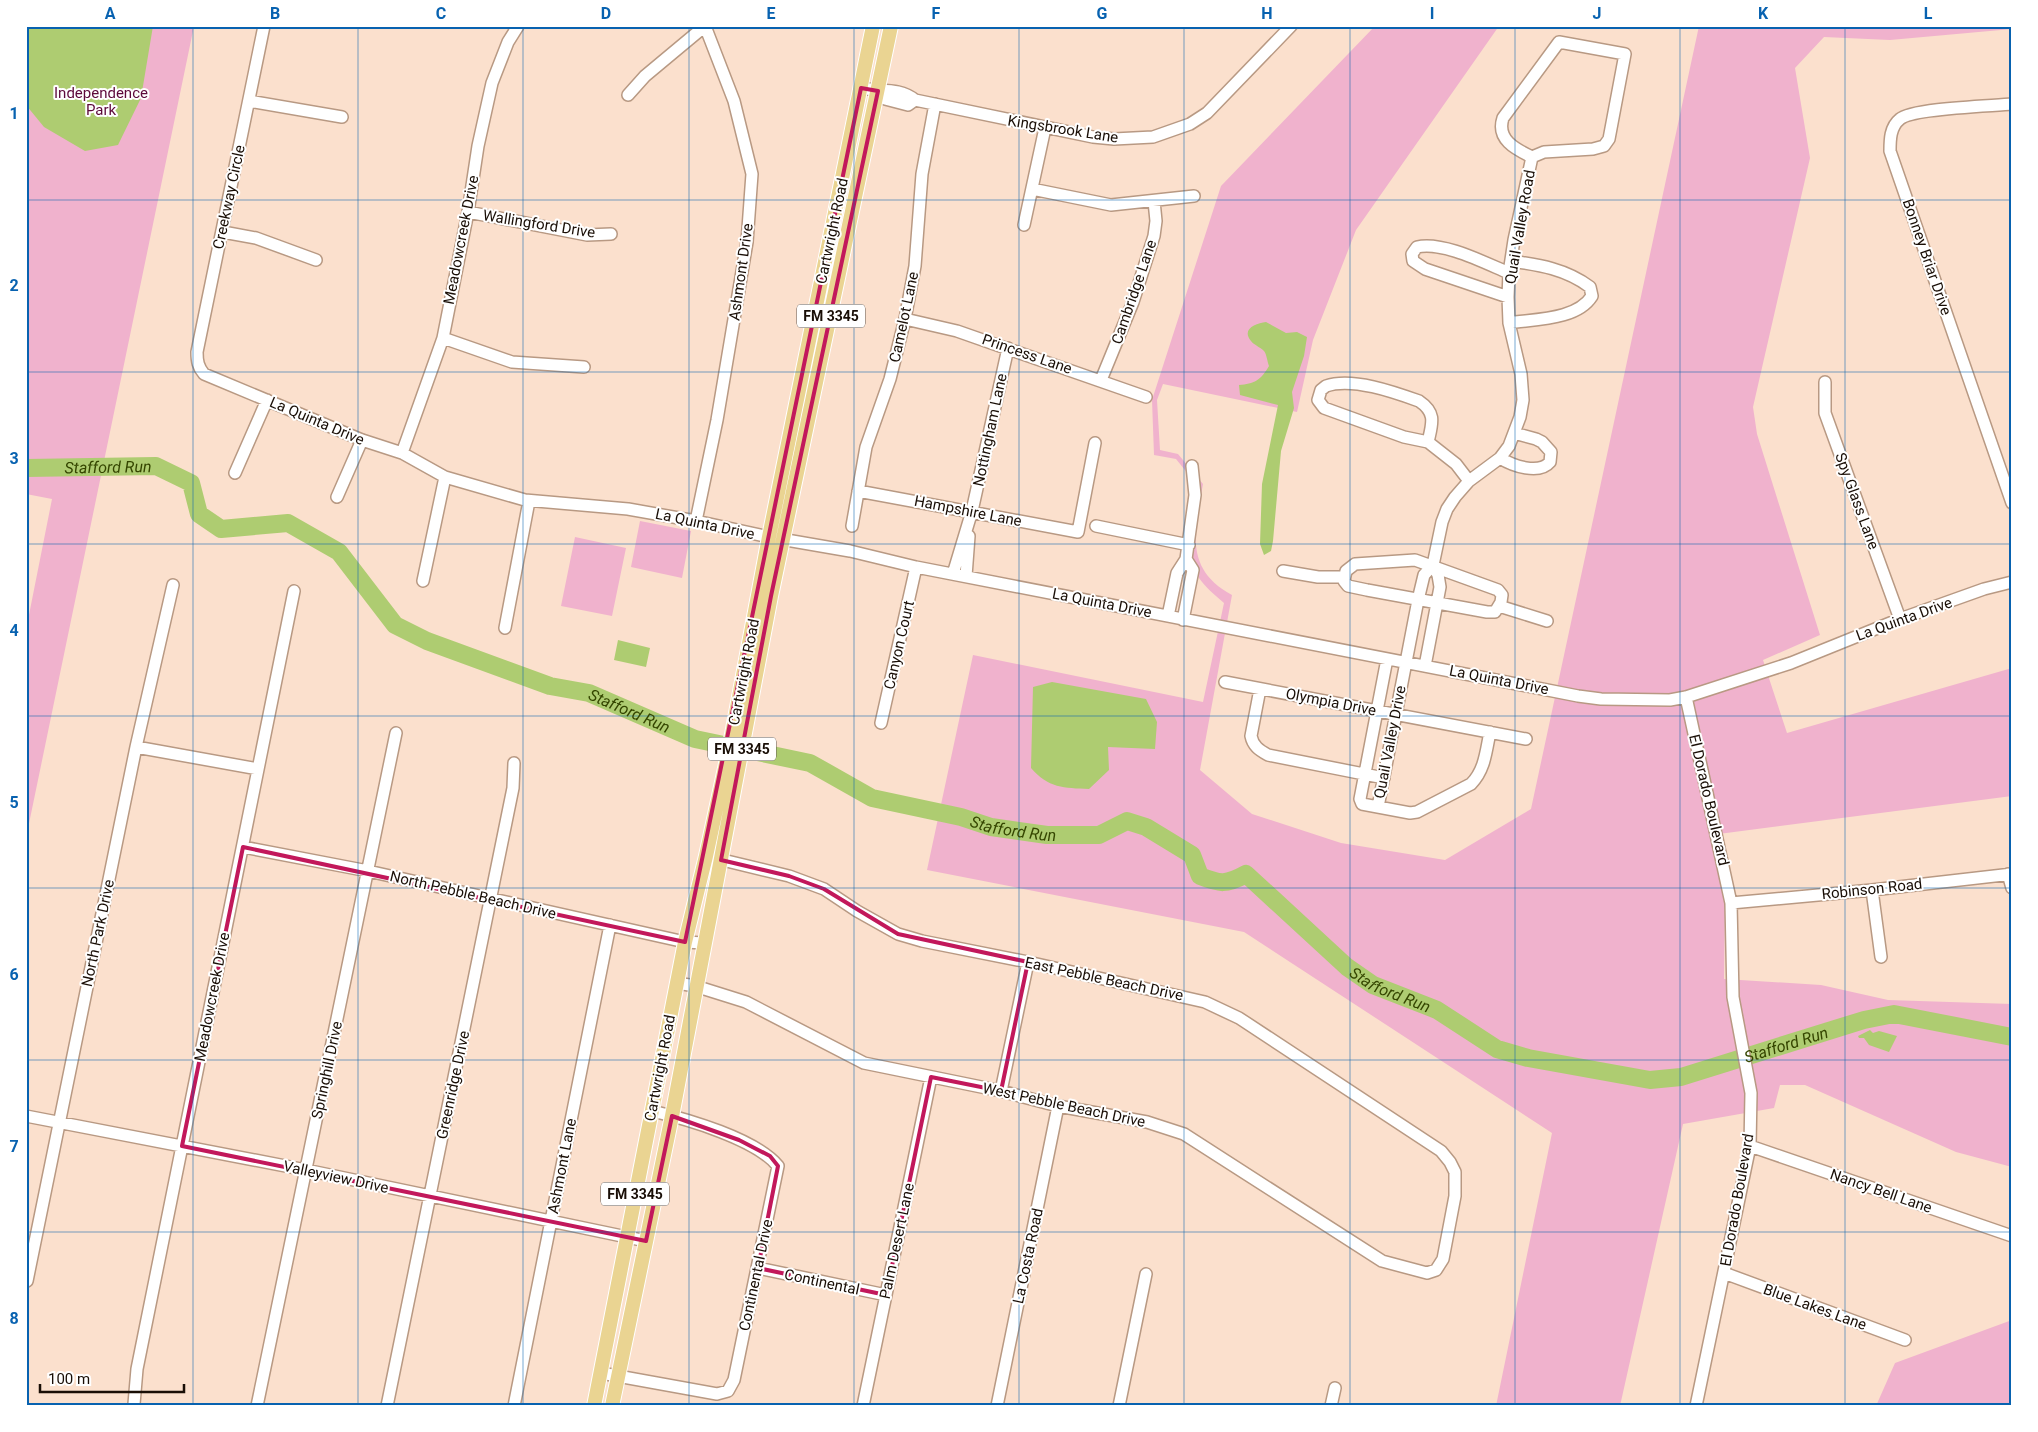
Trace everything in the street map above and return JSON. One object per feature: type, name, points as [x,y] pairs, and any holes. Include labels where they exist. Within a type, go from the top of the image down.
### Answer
[{"type":"main road","name":"Cartwright Road","points":[[612,1406],[672,1116],[695,986],[733,798],[745,699],[769,538],[873,26]]},
{"type":"main road","name":"Cartwright Road","points":[[594,1406],[685,942],[706,856],[720,787],[745,699],[783,540],[891,26]]},
{"type":"street","name":"Creekway Circle","points":[[200,368],[197,361],[197,352],[264,26]]},
{"type":"street","name":"Meadowcreek Drive","points":[[402,453],[443,338],[468,212],[478,146],[492,83],[508,42],[518,26]]},
{"type":"street","points":[[628,94],[664,59],[705,26]]},
{"type":"street","name":"Ashmont Drive","points":[[696,521],[717,420],[747,242],[752,174],[734,101],[705,26]]},
{"type":"street","name":"Kingsbrook Lane","points":[[861,88],[878,91],[887,89],[909,95],[915,100],[1045,128],[1114,140],[1153,137],[1182,127],[1206,113],[1291,26]]},
{"type":"street","points":[[1559,42],[1625,54],[1609,139],[1604,146],[1593,149],[1544,152],[1532,157],[1509,143],[1503,136],[1500,127],[1503,118],[1559,42]]},
{"type":"street","points":[[249,100],[342,117]]},
{"type":"street","name":"Camelot Lane","points":[[852,526],[866,447],[890,379],[905,319],[915,266],[922,174],[935,104]]},
{"type":"street","name":"Bonney Briar Drive","points":[[2012,104],[1916,113],[1900,118],[1890,133],[1890,151],[2012,503]]},
{"type":"street","points":[[1024,224],[1045,128]]},
{"type":"street","name":"Quail Valley Road","points":[[1500,458],[1509,446],[1520,416],[1522,385],[1509,323],[1508,297],[1510,267],[1532,157]]},
{"type":"street","points":[[1032,189],[1112,205],[1194,196]]},
{"type":"street","name":"Cambridge Lane","points":[[1101,380],[1133,302],[1154,236],[1156,221],[1154,201]]},
{"type":"street","name":"Wallingford Drive","points":[[468,212],[588,235],[611,234]]},
{"type":"street","points":[[223,232],[256,238],[316,260]]},
{"type":"street","points":[[1508,297],[1425,269],[1413,261],[1412,254],[1417,247],[1421,246],[1445,249],[1510,267],[1550,268],[1574,276],[1590,287],[1592,296],[1580,309],[1563,315],[1509,323]]},
{"type":"street","name":"Princess Lane","points":[[905,319],[957,331],[1146,396]]},
{"type":"street","points":[[443,338],[512,362],[584,367]]},
{"type":"street","name":"Nottingham Lane","points":[[952,574],[972,511],[1008,348]]},
{"type":"street","name":"La Quinta Drive","points":[[200,368],[204,374],[362,440],[402,453],[445,477],[529,500],[628,509],[696,521],[769,538],[850,551],[916,567],[1183,620],[1601,699],[1670,700],[1686,697],[1791,663],[1900,619],[1984,589],[2012,582]]},
{"type":"street","name":"Spy Glass Lane","points":[[1825,382],[1825,413],[1900,619]]},
{"type":"street","points":[[1428,442],[1433,417],[1420,400],[1347,383],[1326,386],[1319,394],[1318,400],[1324,408],[1404,437],[1428,442],[1456,464],[1470,482]]},
{"type":"street","points":[[236,473],[267,400]]},
{"type":"street","points":[[1405,662],[1424,575],[1433,565],[1442,522],[1447,509],[1455,497],[1470,482],[1500,458],[1509,464],[1531,468],[1545,466],[1550,462],[1551,452],[1542,442],[1514,433]]},
{"type":"street","points":[[337,497],[362,440]]},
{"type":"street","name":"Hampshire Lane","points":[[858,491],[1078,532],[1096,443]]},
{"type":"street","points":[[1168,616],[1177,573],[1186,559],[1189,545],[1195,495],[1192,466]]},
{"type":"street","points":[[423,581],[445,477]]},
{"type":"street","points":[[505,628],[529,500]]},
{"type":"street","name":"Nottingham Lane","points":[[966,576],[972,511]]},
{"type":"street","points":[[1096,526],[1189,545]]},
{"type":"street","points":[[1183,620],[1192,570],[1186,559]]},
{"type":"street","points":[[1283,570],[1318,577],[1344,575],[1355,564],[1415,560],[1498,590],[1502,595],[1495,612],[1487,612],[1348,586],[1344,581],[1344,575]]},
{"type":"street","points":[[1425,666],[1440,587],[1438,575],[1433,565]]},
{"type":"street","name":"Canyon Court","points":[[881,724],[916,567]]},
{"type":"street","name":"North Park Drive","points":[[26,1281],[136,747],[173,585]]},
{"type":"street","name":"Meadowcreek Drive","points":[[134,1404],[137,1368],[294,591]]},
{"type":"street","points":[[1499,606],[1547,621]]},
{"type":"street","name":"Quail Valley Drive","points":[[1387,659],[1360,800],[1362,804],[1378,807],[1405,662]]},
{"type":"street","name":"Olympia Drive","points":[[1225,682],[1526,739]]},
{"type":"street","points":[[1260,689],[1251,736],[1253,744],[1259,750],[1268,756],[1384,778]]},
{"type":"street","name":"El Dorado Boulevard","points":[[1686,697],[1732,903],[1733,997],[1751,1093],[1750,1146],[1696,1406]]},
{"type":"street","points":[[1378,807],[1410,813],[1417,812],[1471,784],[1483,768],[1490,732]]},
{"type":"street","name":"Springhill Drive","points":[[257,1406],[396,734]]},
{"type":"street","points":[[136,747],[258,770]]},
{"type":"street","name":"Greenridge Drive","points":[[387,1406],[491,900],[513,788],[514,763]]},
{"type":"street","name":"North Pebble Beach Drive","points":[[243,847],[368,871],[685,942],[704,943]]},
{"type":"street","name":"East Pebble Beach Drive","points":[[706,856],[788,876],[824,889],[857,911],[898,934],[922,941],[1028,962],[1204,1002],[1239,1018],[1441,1151],[1450,1162],[1455,1172],[1455,1196],[1443,1259],[1436,1270],[1430,1272]]},
{"type":"street","points":[[2010,874],[2012,888]]},
{"type":"street","name":"Robinson Road","points":[[1732,903],[1872,890],[2010,874]]},
{"type":"street","points":[[1872,890],[1882,957]]},
{"type":"street","name":"Ashmont Lane","points":[[514,1406],[610,925]]},
{"type":"street","points":[[1001,1091],[1028,962]]},
{"type":"street","name":"West Pebble Beach Drive","points":[[677,983],[695,986],[746,1002],[864,1063],[1001,1091],[1058,1106],[1147,1122],[1184,1134],[1382,1261],[1427,1273],[1430,1272]]},
{"type":"street","name":"Palm Desert Lane","points":[[863,1406],[931,1077]]},
{"type":"street","name":"La Costa Road","points":[[997,1406],[1058,1106]]},
{"type":"street","name":"Continental Drive","points":[[601,1373],[717,1394],[728,1390],[734,1380],[778,1166],[770,1156],[739,1140],[672,1116],[652,1112]]},
{"type":"street","name":"Valleyview Drive","points":[[26,1116],[306,1170],[646,1241]]},
{"type":"street","name":"Nancy Bell Lane","points":[[1750,1146],[2012,1236]]},
{"type":"street","name":"Continental","points":[[758,1268],[886,1295]]},
{"type":"street","name":"Blue Lakes Lane","points":[[1724,1273],[1905,1340]]},
{"type":"street","points":[[1118,1406],[1146,1274]]},
{"type":"street","points":[[1331,1406],[1335,1388]]},
{"type":"highlighted area","points":[[861,88],[878,91],[771,596],[721,860],[789,876],[824,889],[898,934],[1028,962],[1001,1091],[931,1077],[886,1295],[758,1268],[778,1166],[770,1156],[739,1140],[672,1116],[646,1241],[182,1146],[243,847],[685,942]]},
{"type":"green space","name":"Independence Park","points":[[26,26],[194,26],[26,838],[26,630],[52,499],[26,494]]},
{"type":"green space","points":[[1375,26],[1499,26],[1356,230],[1313,340],[1297,412],[1163,384],[1157,400],[1160,450],[1178,454],[1203,484],[1196,532],[1196,547],[1199,560],[1206,573],[1216,585],[1232,595],[1200,770],[1252,814],[1341,843],[1445,860],[1531,809],[1699,26],[2012,26],[2012,29],[1890,40],[1824,37],[1795,68],[1810,158],[1753,407],[1757,434],[1820,635],[1763,660],[1787,733],[2012,668],[2012,796],[1711,835],[1725,904],[1724,979],[1821,985],[1888,1000],[2012,1004],[2012,1167],[1956,1152],[1805,1085],[1780,1085],[1774,1108],[1683,1124],[1620,1406],[1496,1406],[1552,1133],[1244,932],[927,870],[973,655],[1203,702],[1224,603],[1199,578],[1192,557],[1192,533],[1197,485],[1176,459],[1154,455],[1152,400],[1221,186]]},
{"type":"green space","points":[[640,521],[691,531],[682,578],[631,567]]},
{"type":"green space","points":[[575,537],[626,548],[612,616],[561,606]]},
{"type":"green space","points":[[2012,1320],[2012,1406],[1876,1406],[1895,1363]]},
{"type":"shaded area","points":[[26,26],[153,26],[141,98],[118,145],[85,151],[44,127],[26,105]]},
{"type":"shaded area","points":[[1266,322],[1286,333],[1297,332],[1307,337],[1304,356],[1292,392],[1294,408],[1281,451],[1273,541],[1271,551],[1264,555],[1260,544],[1262,484],[1278,405],[1240,395],[1239,385],[1249,384],[1257,380],[1269,366],[1264,351],[1248,337],[1251,327]]},
{"type":"shaded area","points":[[618,640],[650,648],[646,667],[614,660]]},
{"type":"shaded area","points":[[1052,682],[1146,699],[1157,722],[1155,749],[1108,747],[1109,770],[1089,789],[1057,786],[1044,780],[1031,768],[1033,687]]},
{"type":"shaded area","points":[[1870,1030],[1873,1033],[1879,1031],[1897,1036],[1889,1052],[1869,1045],[1864,1038],[1859,1038],[1858,1036]]},
{"type":"waterway","name":"Stafford Run","points":[[26,468],[156,466],[191,483],[199,514],[221,529],[288,523],[339,552],[395,625],[427,641],[550,686],[589,693],[695,739],[810,763],[872,798],[961,817],[991,827],[1047,835],[1099,835],[1127,821],[1146,827],[1192,855],[1200,876],[1213,881],[1228,882],[1246,874],[1347,967],[1373,985],[1437,1010],[1497,1049],[1528,1058],[1650,1080],[1681,1077],[1864,1020],[1894,1014],[2012,1037]]}]
